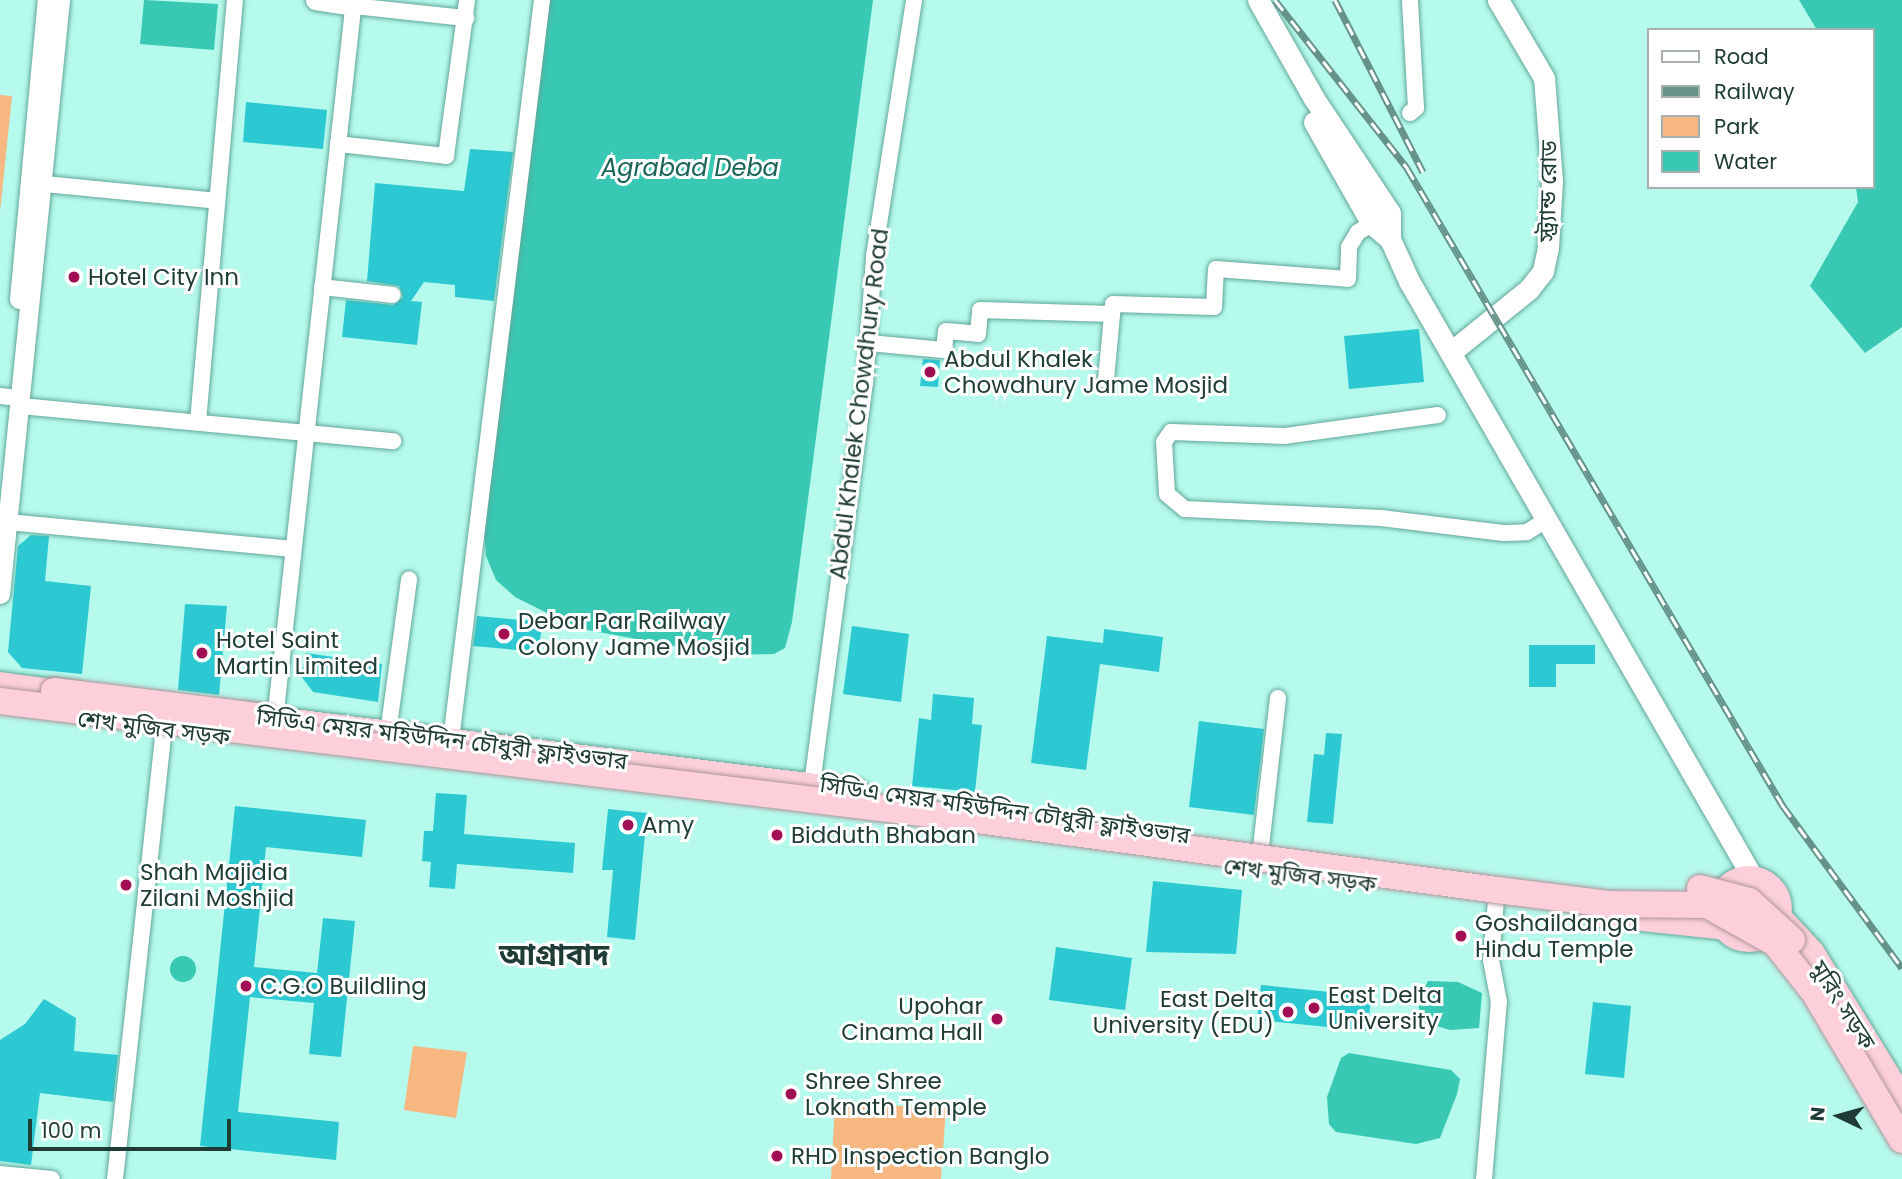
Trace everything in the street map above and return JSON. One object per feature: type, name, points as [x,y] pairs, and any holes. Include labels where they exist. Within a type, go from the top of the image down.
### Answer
[{"type":"highway","name":"শেখ মুজিব সড়ক","points":[[0,685],[451,740],[1496,901],[1725,927]]},
{"type":"highway","points":[[0,685],[0,705],[955,817],[1611,904],[1707,905],[1775,943],[1814,992],[1902,1140]]},
{"type":"highway","name":"সিডিএ মেয়র মহিউদ্দিন চৌধুরী ফ্লাইওভার","points":[[0,685],[876,792],[1540,882],[1699,888],[1749,901],[1805,954],[1902,1112]]},
{"type":"highway","name":"শেখ মুজিব সড়ক","points":[[0,705],[164,730],[1261,847],[1611,893],[1724,894]]},
{"type":"highway","points":[[1754,880],[1775,895],[1777,916],[1757,938],[1739,937],[1725,927],[1719,911],[1724,894],[1737,882],[1754,880]]},
{"type":"highway","name":"মুরিং সড়ক","points":[[1777,916],[1811,952],[1902,1100]]},
{"type":"main road","points":[[1243,0],[1381,219]]},
{"type":"main road","points":[[1258,0],[1381,219],[1451,352],[1754,880]]},
{"type":"main road","name":"স্ট্র্যান্ড রোড","points":[[1451,352],[1529,289],[1544,271],[1548,248],[1552,181],[1544,78],[1498,0]]},
{"type":"street","points":[[0,484],[47,0]]},
{"type":"street","points":[[0,594],[8,522],[10,400],[45,184],[61,0]]},
{"type":"street","points":[[198,422],[235,0]]},
{"type":"street","points":[[315,0],[466,18]]},
{"type":"street","points":[[338,144],[446,156],[467,0]]},
{"type":"street","points":[[451,740],[542,0]]},
{"type":"street","name":"Abdul Khalek Chowdhury Road","points":[[811,797],[869,342],[874,256],[914,0]]},
{"type":"street","points":[[1410,0],[1416,108],[1410,113]]},
{"type":"street","points":[[275,720],[354,3]]},
{"type":"street","points":[[45,184],[217,201]]},
{"type":"street","points":[[1106,380],[1113,304],[1214,307],[1216,269],[1348,279],[1349,247],[1358,232],[1381,219]]},
{"type":"street","points":[[322,287],[393,295]]},
{"type":"street","points":[[869,342],[944,350],[946,331],[978,334],[980,310],[1112,314]]},
{"type":"street","points":[[10,400],[393,441]]},
{"type":"street","points":[[1438,415],[1285,436],[1176,431],[1164,442],[1167,494],[1185,509],[1381,518],[1503,533],[1527,532],[1548,519]]},
{"type":"street","points":[[8,522],[293,549]]},
{"type":"street","points":[[388,733],[409,579]]},
{"type":"street","points":[[1261,847],[1278,698]]},
{"type":"street","points":[[115,1179],[164,730]]},
{"type":"street","points":[[1484,1179],[1499,1002],[1491,960],[1496,901]]},
{"type":"street","points":[[0,1174],[52,1179]]},
{"type":"green space","points":[[0,95],[12,96],[0,212]]},
{"type":"green space","points":[[413,1046],[467,1052],[456,1118],[404,1110]]},
{"type":"green space","points":[[835,1103],[946,1108],[941,1179],[831,1179]]},
{"type":"water","points":[[144,0],[218,4],[214,50],[140,44]]},
{"type":"water","name":"Agrabad Deba","points":[[548,0],[873,0],[792,622],[785,648],[774,654],[723,655],[577,628],[515,597],[496,580],[486,556],[484,529]]},
{"type":"water","points":[[1799,0],[1902,0],[1902,327],[1865,353],[1810,286],[1858,202],[1856,189],[1874,189],[1874,28],[1816,28]]},
{"type":"water","points":[[183,956],[192,960],[196,969],[192,978],[183,982],[174,978],[170,969],[174,960]]},
{"type":"water","points":[[1428,981],[1458,982],[1482,993],[1479,1028],[1450,1030],[1423,1022],[1417,1001]]},
{"type":"water","points":[[1349,1053],[1451,1070],[1460,1079],[1440,1138],[1416,1144],[1336,1132],[1329,1124],[1327,1097],[1341,1058]]},
{"type":"building","points":[[246,102],[327,110],[323,149],[243,142]]},
{"type":"building","points":[[470,149],[513,152],[494,301],[455,297],[455,285],[424,282],[411,301],[422,302],[417,345],[342,337],[346,300],[393,305],[403,297],[399,286],[367,281],[375,183],[464,191]]},
{"type":"building","points":[[1419,329],[1424,382],[1349,389],[1344,336]]},
{"type":"building","name":"Abdul Khalek Chowdhury Jame Mosjid","points":[[923,359],[940,360],[938,387],[920,386]]},
{"type":"building","points":[[31,535],[49,536],[45,581],[91,586],[82,674],[22,668],[8,652],[18,546]]},
{"type":"building","name":"Hotel Saint Martin Limited","points":[[185,604],[227,606],[219,695],[178,690]]},
{"type":"building","name":"Debar Par Railway Colony Jame Mosjid","points":[[477,616],[542,622],[539,652],[473,646]]},
{"type":"building","points":[[852,626],[909,634],[901,702],[843,694]]},
{"type":"building","points":[[1104,629],[1163,637],[1159,672],[1100,664],[1086,770],[1031,763],[1047,636],[1103,643]]},
{"type":"building","points":[[1529,645],[1595,645],[1595,664],[1556,664],[1556,687],[1529,687]]},
{"type":"building","points":[[306,653],[382,664],[378,702],[313,692],[301,676]]},
{"type":"building","points":[[933,694],[974,698],[972,724],[982,725],[975,792],[912,786],[919,718],[931,720]]},
{"type":"building","points":[[1199,721],[1264,729],[1254,815],[1189,807]]},
{"type":"building","points":[[1326,733],[1342,734],[1333,824],[1307,822],[1314,754],[1324,755]]},
{"type":"building","points":[[436,793],[467,795],[464,834],[575,843],[573,873],[457,864],[455,889],[429,887],[431,862],[422,861],[424,831],[433,831]]},
{"type":"building","points":[[235,806],[366,820],[362,857],[266,847],[254,967],[317,973],[323,918],[355,921],[341,1057],[309,1054],[314,1003],[250,997],[238,1112],[339,1122],[336,1160],[200,1146]]},
{"type":"building","points":[[608,809],[647,813],[635,940],[607,937],[613,870],[602,870]]},
{"type":"building","points":[[1153,881],[1242,890],[1236,954],[1146,952]]},
{"type":"building","points":[[1056,947],[1132,958],[1125,1010],[1049,1000]]},
{"type":"building","name":"East Delta University","points":[[1261,985],[1371,996],[1368,1031],[1257,1020]]},
{"type":"building","points":[[44,999],[76,1018],[74,1051],[118,1055],[113,1102],[40,1093],[31,1165],[0,1161],[0,1040],[25,1024]]},
{"type":"building","points":[[1593,1002],[1631,1006],[1624,1078],[1585,1074]]},
{"type":"railway","points":[[1275,0],[1407,168],[1783,806],[1902,968]]},
{"type":"railway","points":[[1335,0],[1423,172]]},
{"type":"place","name":"Hotel City Inn","points":[[74,277]]},
{"type":"place","name":"Abdul Khalek Chowdhury Jame Mosjid","points":[[930,372]]},
{"type":"place","name":"Debar Par Railway Colony Jame Mosjid","points":[[504,634]]},
{"type":"place","name":"Hotel Saint Martin Limited","points":[[202,653]]},
{"type":"place","name":"Amy","points":[[628,825]]},
{"type":"place","name":"Bidduth Bhaban","points":[[777,835]]},
{"type":"place","name":"Shah Majidia Zilani Moshjid","points":[[126,885]]},
{"type":"place","name":"Goshaildanga Hindu Temple","points":[[1461,936]]},
{"type":"place","name":"C.G.O Buildling","points":[[246,986]]},
{"type":"place","name":"East Delta University","points":[[1314,1008]]},
{"type":"place","name":"East Delta University (EDU)","points":[[1288,1012]]},
{"type":"place","name":"Upohar Cinama Hall","points":[[997,1019]]},
{"type":"place","name":"Shree Shree Loknath Temple","points":[[791,1094]]},
{"type":"place","name":"RHD Inspection Banglo","points":[[777,1156]]},
{"type":"district","name":"আগ্রাবাদ","points":[[554,955]]}]
